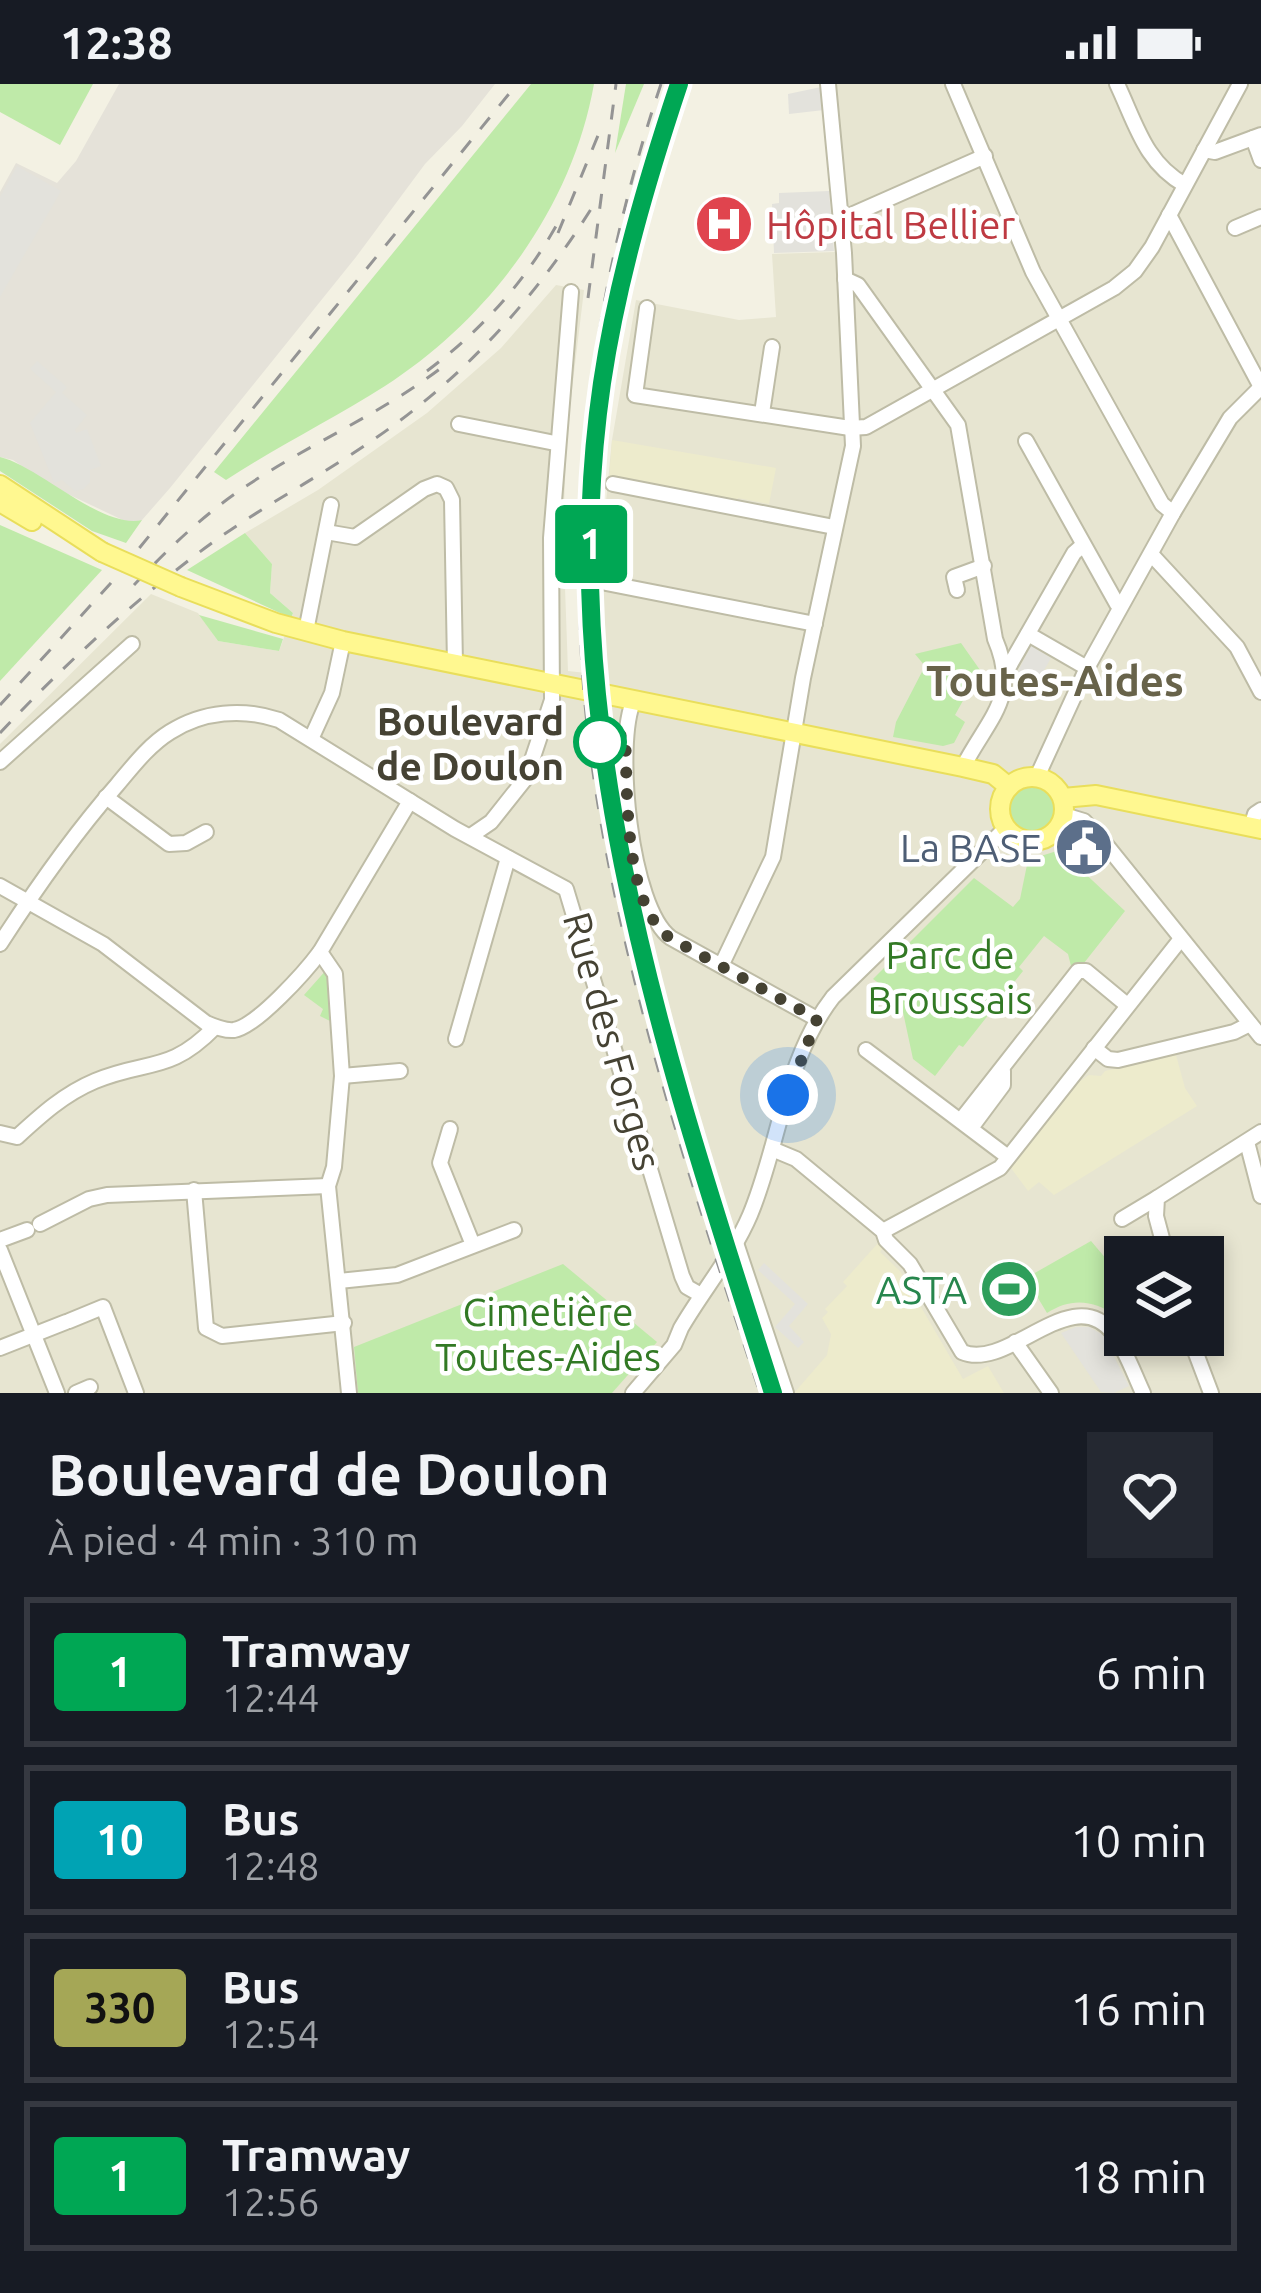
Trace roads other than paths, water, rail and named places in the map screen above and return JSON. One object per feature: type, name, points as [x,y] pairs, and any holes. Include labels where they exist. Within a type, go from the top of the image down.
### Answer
[{"type":"main road","points":[[0,485],[102,552]]},
{"type":"main road","points":[[0,506],[75,544],[306,631],[963,767],[993,774],[1009,787]]},
{"type":"main road","points":[[1070,811],[1055,786],[1037,777],[1019,779],[1009,787],[1000,807],[1006,828],[1024,840],[1041,840],[1056,831],[1085,796],[1258,822]]},
{"type":"street","points":[[722,964],[772,857],[853,446],[829,84]]},
{"type":"street","points":[[953,84],[1034,272],[1162,504],[1173,513]]},
{"type":"street","points":[[1117,84],[1154,162],[1185,185]]},
{"type":"street","points":[[647,308],[635,395],[854,428],[875,423],[1062,319],[1135,271],[1240,84]]},
{"type":"street","points":[[1204,150],[1215,152],[1257,136],[1261,160]]},
{"type":"street","points":[[840,220],[985,156]]},
{"type":"street","points":[[1037,777],[1087,668],[1173,513],[1230,418],[1261,387],[1169,215]]},
{"type":"street","points":[[1234,227],[1261,217]]},
{"type":"street","points":[[845,279],[858,285],[961,433],[995,639],[1007,670]]},
{"type":"street","points":[[472,836],[491,822],[526,778],[551,707],[550,538],[571,292]]},
{"type":"street","points":[[847,307],[872,308]]},
{"type":"street","points":[[762,413],[772,347]]},
{"type":"street","points":[[459,424],[555,443]]},
{"type":"street","points":[[1026,442],[1117,604]]},
{"type":"street","points":[[326,532],[355,537],[424,489],[437,484],[446,488],[452,500],[455,664]]},
{"type":"street","points":[[613,484],[834,527]]},
{"type":"street","points":[[306,631],[331,505]]},
{"type":"street","points":[[963,767],[1004,694],[1007,670],[1083,545]]},
{"type":"street","points":[[1151,554],[1237,647],[1261,692]]},
{"type":"street","points":[[957,590],[953,577],[984,566]]},
{"type":"street","points":[[606,583],[815,624]]},
{"type":"street","points":[[1028,634],[1087,668]]},
{"type":"street","points":[[310,739],[332,693],[344,641]]},
{"type":"street","points":[[0,762],[132,644]]},
{"type":"street","points":[[634,700],[625,734],[629,820],[641,889],[662,932],[817,1019]]},
{"type":"street","name":"Rue des Forges","points":[[0,944],[68,843],[155,742],[204,717],[235,712],[279,720],[508,858],[557,881],[571,898],[682,1276],[687,1287],[701,1295]]},
{"type":"street","points":[[106,797],[169,844],[186,843],[206,832]]},
{"type":"street","points":[[0,886],[104,944],[215,1027],[236,1030],[247,1025],[320,952],[410,801]]},
{"type":"street","points":[[1070,811],[1138,883],[1261,1037]]},
{"type":"street","points":[[633,1393],[674,1345],[749,1217],[799,1060],[817,1019],[833,997],[1006,828]]},
{"type":"street","points":[[456,1039],[508,858]]},
{"type":"street","points":[[883,1231],[1000,1168],[1180,940]]},
{"type":"street","points":[[320,952],[335,974],[342,1076],[339,1130],[328,1186],[349,1393]]},
{"type":"street","points":[[966,1124],[1003,1085],[1003,1071],[1078,970],[1086,971],[1127,1005]]},
{"type":"street","points":[[1094,1048],[1118,1060],[1250,1024]]},
{"type":"street","points":[[0,1133],[17,1137],[55,1102],[97,1080],[190,1052],[215,1027]]},
{"type":"street","points":[[866,1050],[1008,1157]]},
{"type":"street","points":[[342,1076],[400,1071]]},
{"type":"street","points":[[450,1129],[440,1163],[473,1245]]},
{"type":"street","points":[[1122,1219],[1261,1132]]},
{"type":"street","points":[[1247,1142],[1261,1196]]},
{"type":"street","points":[[772,1149],[796,1159],[883,1231],[910,1264],[962,1352],[981,1356],[1071,1318],[1095,1319],[1116,1336],[1143,1393]]},
{"type":"street","points":[[0,1240],[107,1195],[328,1186]]},
{"type":"street","points":[[194,1190],[206,1328],[221,1336],[344,1324]]},
{"type":"street","points":[[1157,1198],[1161,1236]]},
{"type":"street","points":[[339,1281],[397,1275],[514,1230]]},
{"type":"street","points":[[736,1243],[786,1393]]},
{"type":"street","points":[[0,1250],[57,1393]]},
{"type":"street","points":[[2,1348],[103,1307],[136,1393]]},
{"type":"street","points":[[1015,1342],[1051,1393]]},
{"type":"street","points":[[1197,1356],[1211,1393]]},
{"type":"tram line","points":[[679,84],[633,236],[601,392],[591,522],[594,650],[608,776],[630,900],[695,1146],[773,1393]]},
{"type":"tram line","name":"1","points":[[679,84],[651,173],[602,386],[593,473],[591,586],[598,724],[624,878],[649,982],[773,1393]]},
{"type":"railway","points":[[0,705],[110,584],[517,84]]},
{"type":"railway","points":[[588,298],[616,84]]},
{"type":"railway","points":[[661,84],[635,167],[598,338],[581,511],[583,685],[593,772],[622,929],[686,1164],[760,1393]]},
{"type":"railway","points":[[558,233],[599,133]]},
{"type":"railway","points":[[0,733],[98,636],[177,569],[367,444],[467,364],[524,302],[598,198]]},
{"type":"railway","points":[[427,371],[502,303],[560,219]]},
{"type":"railway","points":[[134,585],[184,535],[239,491],[441,368]]},
{"type":"place","name":"Hôpital Bellier","points":[[724,224]]},
{"type":"place","name":"Boulevard de Doulon","points":[[600,742]]},
{"type":"place","name":"La BASE","points":[[1084,847]]},
{"type":"place","name":"ASTA","points":[[1009,1289]]},
{"type":"district","name":"Toutes-Aides","points":[[1055,680]]},
{"type":"park label","name":"Parc de Broussais","points":[[950,976]]},
{"type":"park label","name":"Cimetière Toutes-Aides","points":[[548,1334]]}]
